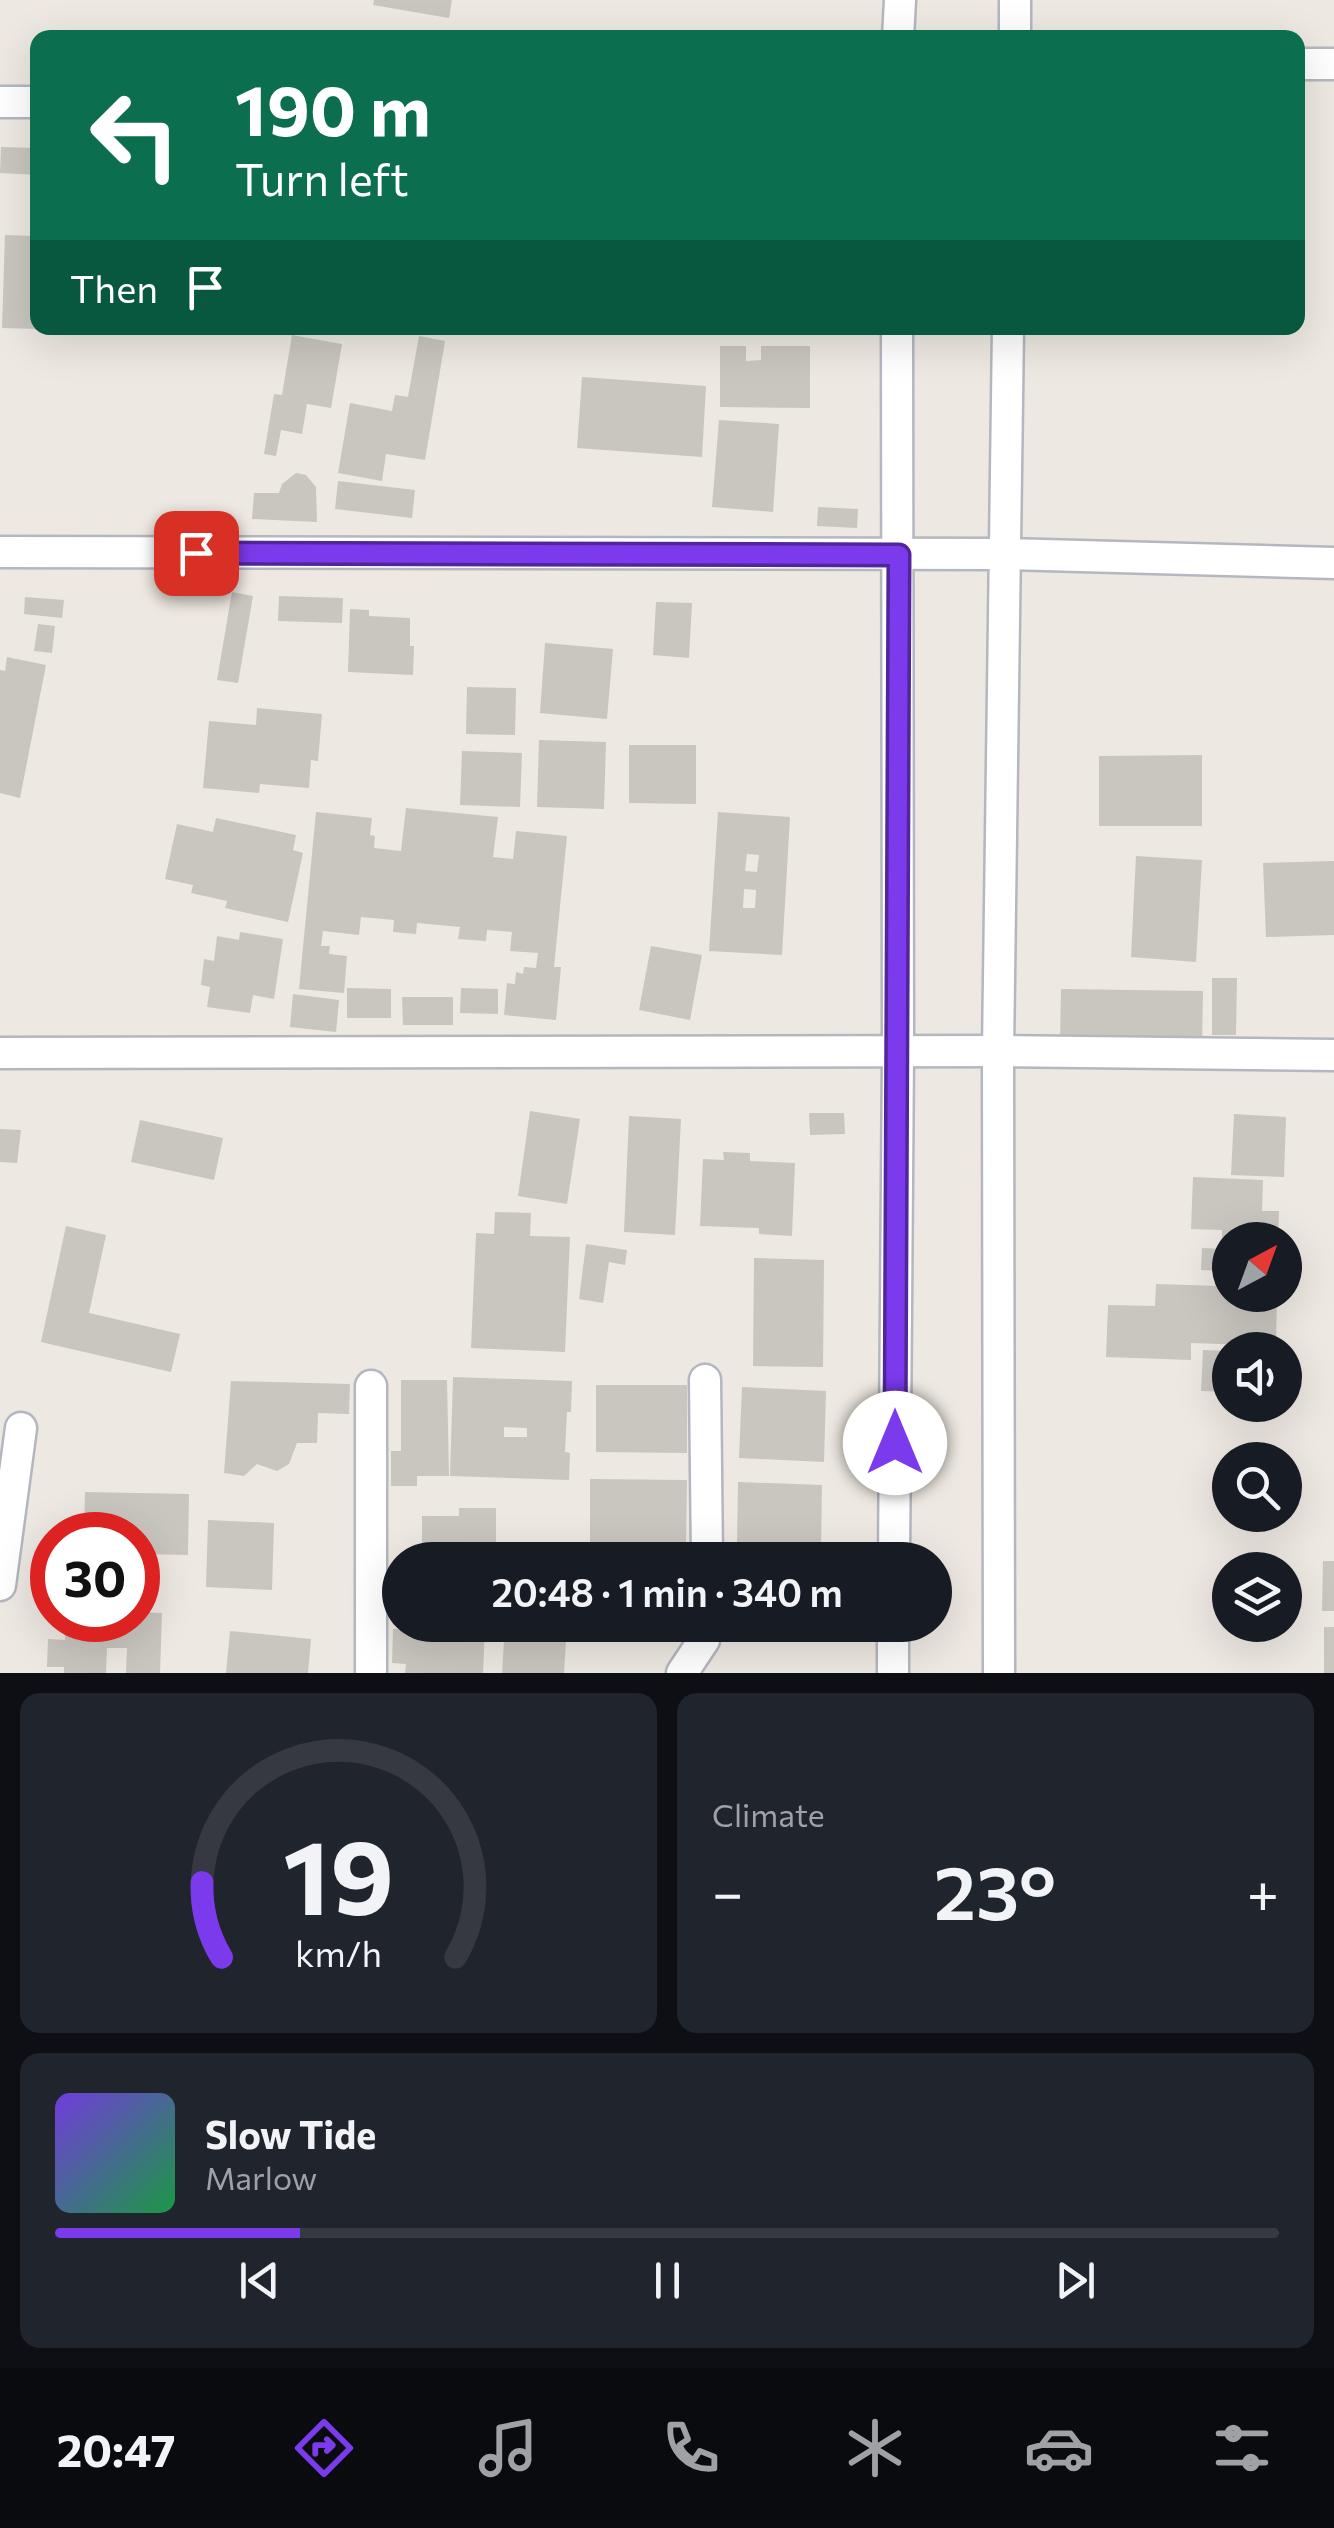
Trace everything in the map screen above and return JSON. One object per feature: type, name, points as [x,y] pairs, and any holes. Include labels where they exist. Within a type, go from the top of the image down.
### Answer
[{"type":"street","points":[[898,30],[900,0]]},
{"type":"street","points":[[1015,0],[1015,30]]},
{"type":"street","points":[[1305,64],[1334,64]]},
{"type":"street","points":[[0,102],[30,102]]},
{"type":"street","points":[[894,1542],[897,335]]},
{"type":"street","points":[[999,1673],[998,1051],[1008,335]]},
{"type":"street","points":[[0,552],[1003,554],[1334,563]]},
{"type":"street","points":[[0,1054],[998,1051],[1334,1055]]},
{"type":"street","points":[[705,1380],[706,1542]]},
{"type":"street","points":[[371,1386],[371,1673]]},
{"type":"street","points":[[0,1585],[21,1428]]},
{"type":"street","points":[[682,1673],[703,1642]]},
{"type":"street","points":[[893,1673],[894,1642]]},
{"type":"building","points":[[374,0],[452,0],[449,18],[373,5]]},
{"type":"building","points":[[1,147],[30,148],[30,175],[0,173]]},
{"type":"building","points":[[5,235],[30,236],[30,329],[2,328]]},
{"type":"building","points":[[292,335],[342,344],[331,408],[307,404],[302,434],[281,430],[276,456],[264,454],[274,394],[282,395]]},
{"type":"building","points":[[419,336],[445,341],[425,460],[386,454],[382,481],[338,473],[350,403],[392,411],[395,395],[408,397]]},
{"type":"building","points":[[720,346],[746,346],[746,361],[761,360],[761,346],[810,346],[810,408],[720,407]]},
{"type":"building","points":[[582,377],[706,386],[702,457],[577,448]]},
{"type":"building","points":[[719,420],[779,424],[773,512],[712,507]]},
{"type":"building","points":[[296,473],[306,475],[316,487],[317,522],[252,519],[254,493],[279,493],[282,484]]},
{"type":"building","points":[[338,481],[415,490],[412,518],[335,509]]},
{"type":"building","points":[[818,507],[858,509],[857,528],[817,526]]},
{"type":"building","points":[[232,592],[253,596],[238,683],[217,680]]},
{"type":"building","points":[[279,596],[343,598],[342,623],[278,621]]},
{"type":"building","points":[[25,597],[64,600],[62,618],[24,614]]},
{"type":"building","points":[[656,602],[692,603],[689,658],[653,655]]},
{"type":"building","points":[[350,609],[369,610],[369,616],[410,618],[413,675],[348,672]]},
{"type":"building","points":[[38,624],[55,626],[52,653],[34,651]]},
{"type":"building","points":[[545,643],[613,649],[607,719],[540,713]]},
{"type":"building","points":[[7,657],[46,665],[20,798],[0,793],[0,670],[5,671]]},
{"type":"building","points":[[467,687],[516,688],[515,735],[466,734]]},
{"type":"building","points":[[257,708],[322,714],[318,761],[311,760],[309,788],[260,784],[259,793],[203,788],[209,721],[256,725]]},
{"type":"building","points":[[539,740],[606,742],[604,809],[537,807]]},
{"type":"building","points":[[629,745],[696,745],[696,804],[629,803]]},
{"type":"building","points":[[462,751],[522,753],[520,807],[460,805]]},
{"type":"building","points":[[1202,755],[1202,826],[1099,826],[1099,756]]},
{"type":"building","points":[[406,808],[498,817],[493,857],[513,859],[516,831],[567,836],[554,967],[561,967],[556,1020],[504,1015],[507,983],[515,984],[516,972],[523,974],[524,967],[536,968],[538,953],[510,951],[512,932],[487,930],[486,941],[458,939],[460,927],[417,923],[416,934],[393,932],[394,920],[361,917],[359,935],[323,931],[321,946],[330,946],[329,954],[347,956],[344,993],[299,989],[316,812],[372,818],[370,835],[375,836],[374,848],[401,851]]},
{"type":"building","points":[[718,812],[790,817],[782,955],[709,951]],"holes":[[[747,854],[759,855],[757,872],[745,871]],[[744,889],[756,890],[755,908],[743,908]]]},
{"type":"building","points":[[216,818],[296,835],[293,850],[303,853],[288,922],[225,908],[227,901],[191,893],[193,885],[165,879],[177,824],[213,832]]},
{"type":"building","points":[[1136,856],[1202,860],[1196,962],[1131,957]]},
{"type":"building","points":[[1334,861],[1334,935],[1266,937],[1263,863]]},
{"type":"building","points":[[240,932],[283,939],[274,999],[253,995],[250,1013],[207,1007],[210,987],[201,985],[204,959],[214,961],[217,936],[239,940]]},
{"type":"building","points":[[651,946],[702,955],[690,1020],[639,1010]]},
{"type":"building","points":[[1212,978],[1237,978],[1236,1035],[1212,1035]]},
{"type":"building","points":[[347,988],[391,989],[391,1018],[347,1018]]},
{"type":"building","points":[[461,988],[498,989],[498,1014],[460,1013]]},
{"type":"building","points":[[1061,989],[1203,991],[1202,1046],[1060,1044]]},
{"type":"building","points":[[293,994],[339,1000],[336,1032],[290,1027]]},
{"type":"building","points":[[402,997],[453,997],[453,1025],[403,1025]]},
{"type":"building","points":[[530,1111],[580,1119],[567,1204],[518,1196]]},
{"type":"building","points":[[809,1113],[844,1113],[845,1134],[810,1135]]},
{"type":"building","points":[[1234,1114],[1286,1117],[1284,1177],[1231,1175]]},
{"type":"building","points":[[629,1116],[681,1119],[675,1235],[624,1232]]},
{"type":"building","points":[[140,1120],[223,1138],[214,1180],[131,1162]]},
{"type":"building","points":[[0,1129],[21,1130],[17,1163],[0,1162]]},
{"type":"building","points":[[723,1152],[750,1153],[750,1161],[795,1163],[792,1236],[759,1234],[759,1228],[700,1226],[703,1159],[724,1160]]},
{"type":"building","points":[[1193,1177],[1263,1180],[1262,1211],[1279,1211],[1279,1222],[1212,1222],[1212,1230],[1191,1229]]},
{"type":"building","points":[[495,1212],[531,1213],[530,1236],[570,1237],[565,1352],[471,1348],[476,1233],[494,1234]]},
{"type":"building","points":[[66,1226],[106,1235],[89,1313],[180,1334],[171,1372],[41,1342]]},
{"type":"building","points":[[586,1244],[627,1250],[625,1265],[609,1262],[603,1303],[579,1299]]},
{"type":"building","points":[[1202,1248],[1212,1248],[1212,1271],[1201,1270]]},
{"type":"building","points":[[754,1258],[824,1260],[823,1367],[753,1366]]},
{"type":"building","points":[[1156,1284],[1212,1286],[1212,1312],[1277,1312],[1276,1332],[1212,1332],[1212,1344],[1191,1343],[1191,1360],[1106,1357],[1108,1305],[1155,1306]]},
{"type":"building","points":[[1203,1350],[1212,1350],[1212,1391],[1201,1391]]},
{"type":"building","points":[[453,1377],[572,1381],[565,1452],[570,1453],[569,1480],[450,1476]],"holes":[[[504,1427],[527,1428],[527,1437],[504,1437]]]},
{"type":"building","points":[[401,1380],[447,1380],[449,1476],[417,1476],[417,1486],[391,1486],[391,1451],[401,1451]]},
{"type":"building","points":[[231,1381],[350,1384],[349,1414],[318,1413],[317,1443],[297,1443],[289,1464],[277,1471],[257,1464],[244,1476],[224,1473]]},
{"type":"building","points":[[596,1385],[687,1385],[687,1453],[596,1452]]},
{"type":"building","points":[[742,1387],[826,1391],[824,1462],[739,1458]]},
{"type":"building","points":[[590,1479],[687,1480],[686,1542],[590,1542]]},
{"type":"building","points":[[738,1482],[822,1485],[821,1542],[737,1542]]},
{"type":"building","points":[[85,1492],[189,1494],[188,1555],[160,1554],[160,1512],[85,1512]]},
{"type":"building","points":[[459,1508],[496,1508],[496,1542],[422,1542],[422,1516],[459,1516]]},
{"type":"building","points":[[208,1520],[274,1523],[272,1590],[206,1587]]},
{"type":"building","points":[[1323,1561],[1334,1561],[1334,1611],[1322,1611]]},
{"type":"building","points":[[162,1613],[160,1673],[126,1673],[127,1648],[107,1648],[106,1673],[64,1673],[64,1667],[47,1667],[48,1642],[160,1642]]},
{"type":"building","points":[[1324,1627],[1334,1627],[1334,1673],[1324,1673]]},
{"type":"building","points":[[230,1631],[311,1639],[308,1673],[226,1673]]},
{"type":"building","points":[[393,1642],[484,1642],[483,1673],[405,1673],[406,1664],[392,1663]]},
{"type":"building","points":[[504,1642],[566,1642],[564,1673],[502,1673]]},
{"type":"route","points":[[196,553],[899,555],[895,1443]]}]
